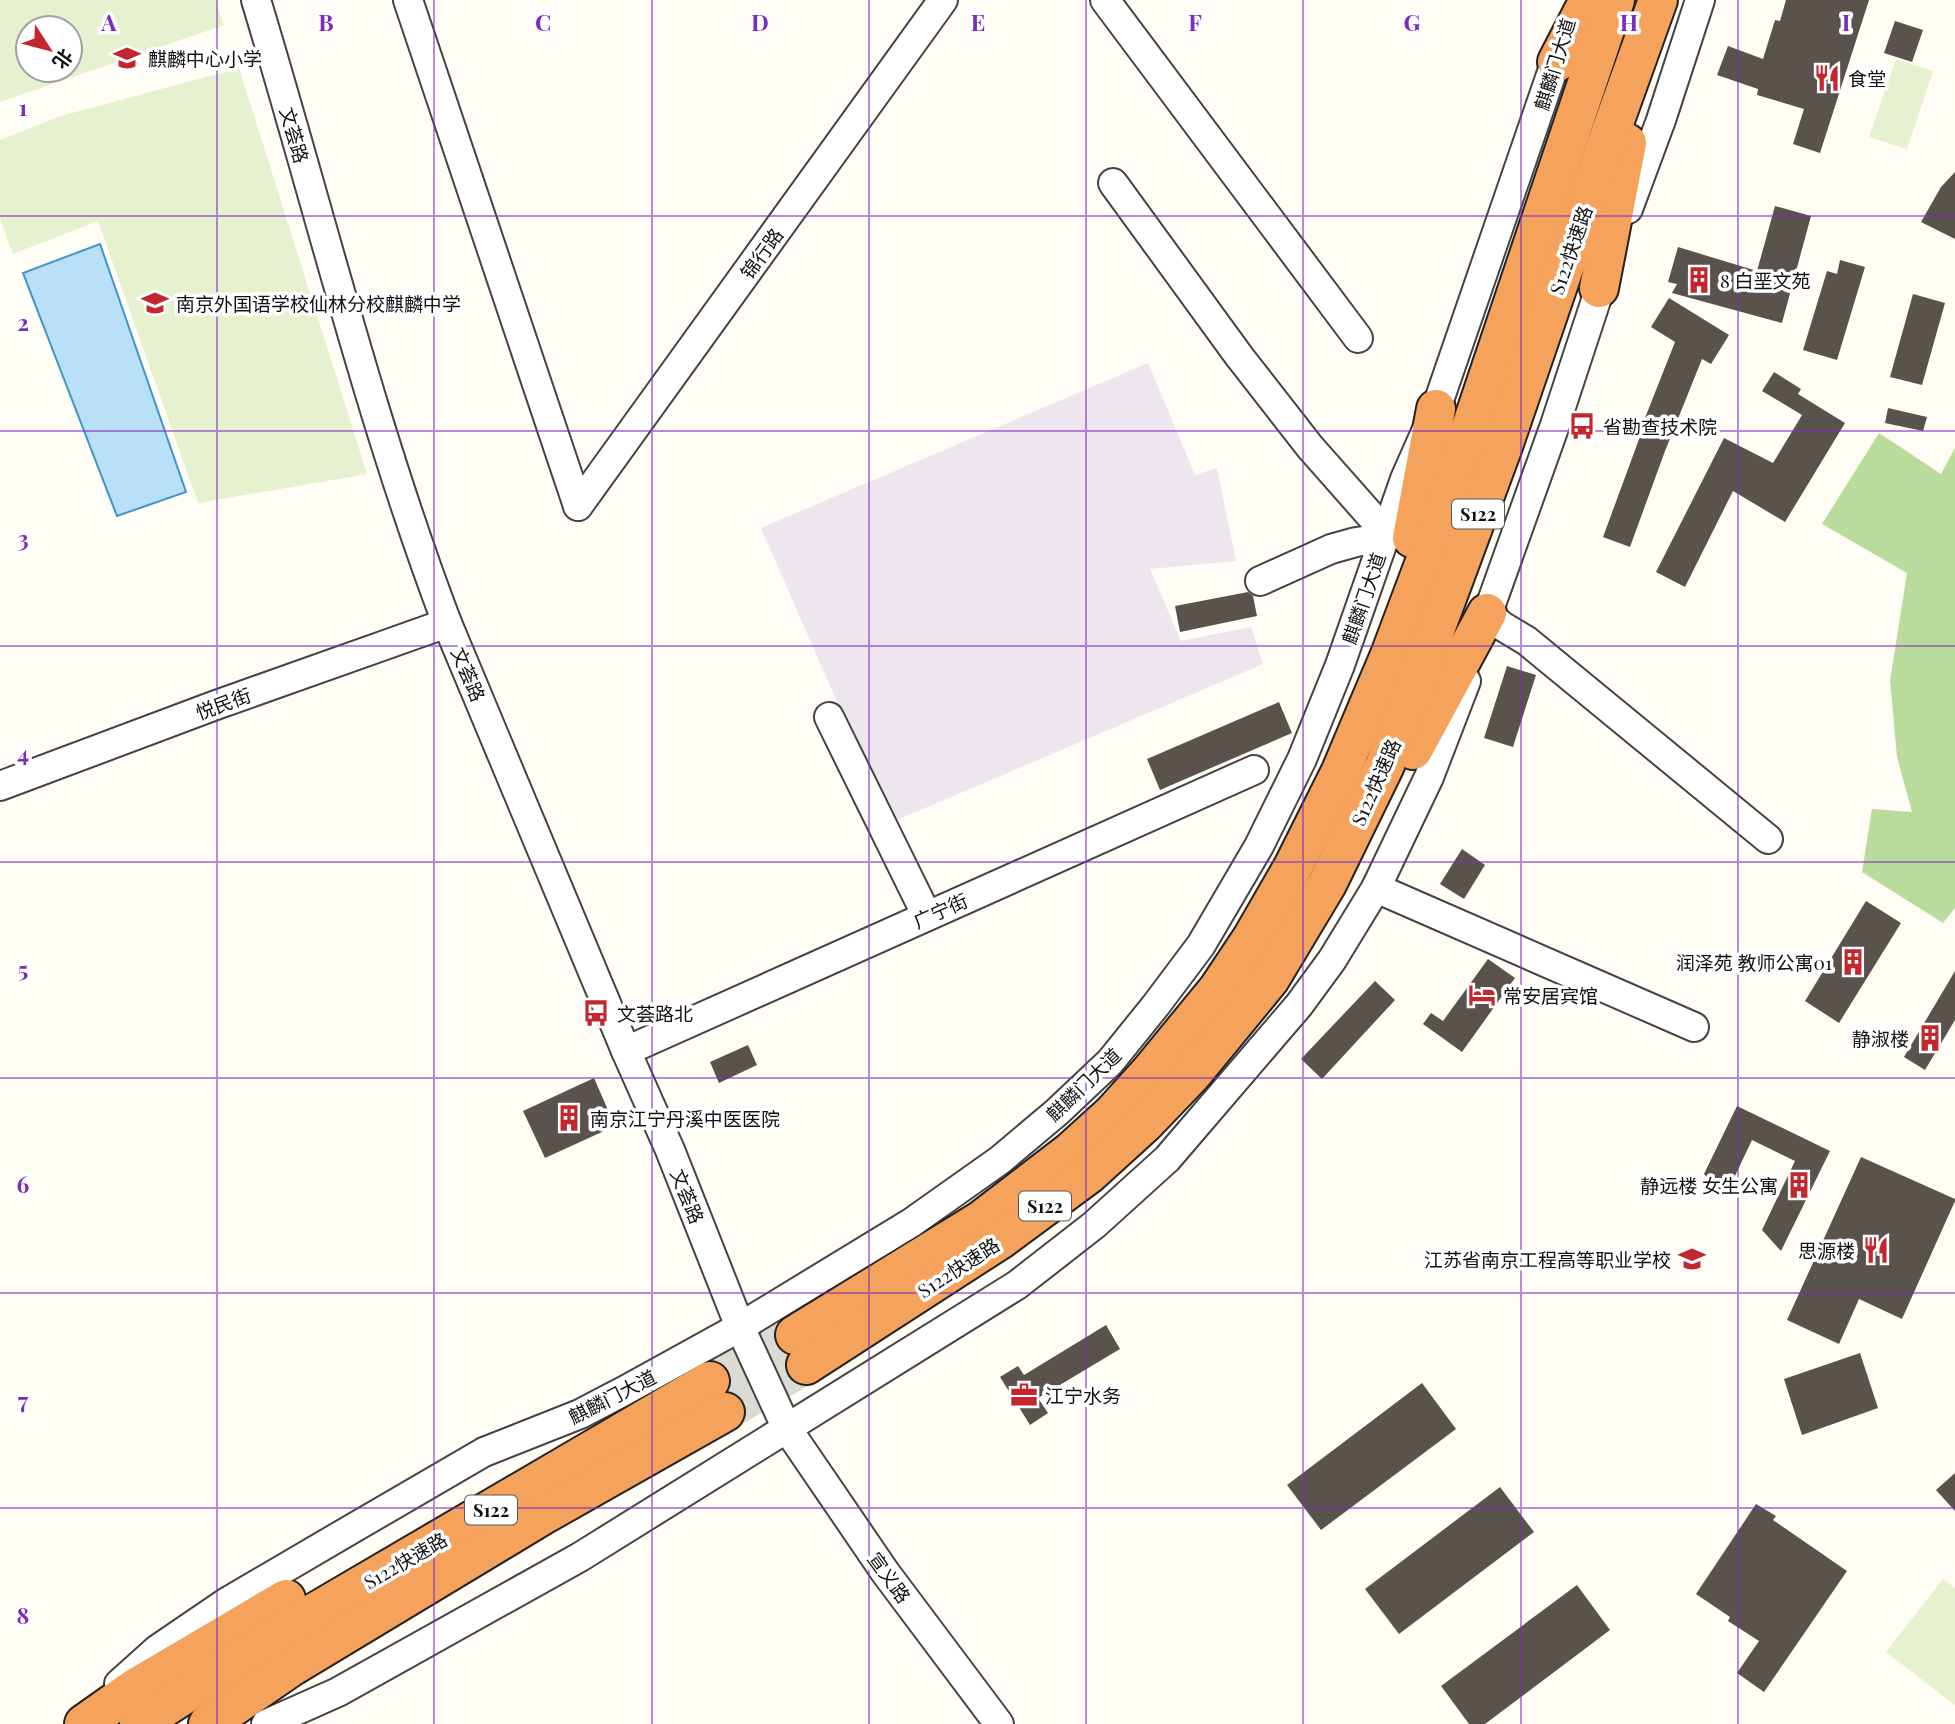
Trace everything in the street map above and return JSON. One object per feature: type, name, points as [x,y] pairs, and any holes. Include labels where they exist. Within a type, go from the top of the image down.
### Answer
[{"type":"highway","points":[[1557,62],[1589,0]]},
{"type":"highway","name":"S122快速路","points":[[1615,0],[1432,543],[1390,655],[1341,771],[1293,867],[1252,938],[1218,989],[1113,1113],[1070,1152],[980,1221],[800,1350],[1001,1239],[1089,1174],[1144,1124],[1193,1073],[1270,979],[1327,884],[1385,765],[1506,436],[1654,13]]},
{"type":"highway","points":[[1599,288],[1654,13]]},
{"type":"highway","points":[[1390,655],[1436,409]]},
{"type":"highway","points":[[1327,884],[1403,770],[1487,613]]},
{"type":"highway","name":"S122快速路","points":[[139,1724],[281,1652],[543,1515],[718,1396],[550,1476],[281,1652],[208,1724]]},
{"type":"highway","points":[[84,1724],[135,1688],[241,1625],[452,1506],[550,1476]]},
{"type":"highway","points":[[251,1724],[469,1588],[543,1515]]},
{"type":"street","name":"文荟路","points":[[256,0],[402,498],[447,623],[670,1150],[740,1326],[786,1427]]},
{"type":"street","name":"锦行路","points":[[408,0],[578,506],[943,0]]},
{"type":"street","points":[[1105,0],[1358,338]]},
{"type":"street","name":"麒麟门大道","points":[[73,1724],[158,1649],[227,1602],[484,1452],[580,1414],[740,1326],[911,1223],[1000,1160],[1110,1062],[1201,945],[1259,846],[1302,759],[1340,665],[1405,479],[1436,409],[1557,62],[1574,0]]},
{"type":"street","points":[[266,1724],[338,1692],[580,1557],[1017,1285],[1094,1225],[1167,1159],[1298,1004],[1332,960],[1376,888],[1429,778],[1462,694],[1487,613],[1555,425],[1599,288],[1661,120],[1700,0]]},
{"type":"street","points":[[1114,183],[1247,366],[1310,447],[1385,536],[1331,549],[1260,581]]},
{"type":"street","points":[[1487,613],[1527,641],[1768,839]]},
{"type":"street","name":"悦民街","points":[[0,786],[447,623]]},
{"type":"street","points":[[829,717],[927,916]]},
{"type":"street","name":"广宁街","points":[[626,1051],[1254,770]]},
{"type":"street","points":[[1376,888],[1694,1027]]},
{"type":"street","name":"宣义路","points":[[786,1427],[885,1572],[999,1724]]},
{"type":"shaded area","points":[[1148,363],[1195,475],[1217,468],[1236,561],[1150,569],[1181,641],[1251,627],[1263,664],[890,823],[761,528]]},
{"type":"green space","points":[[0,0],[215,0],[224,25],[84,73],[84,14],[14,14],[14,84],[52,84],[0,102]]},
{"type":"green space","points":[[1896,59],[1933,71],[1907,149],[1869,137]]},
{"type":"green space","points":[[239,68],[367,474],[198,503],[98,221],[13,254],[0,219],[0,140],[61,116]]},
{"type":"green space","points":[[1879,433],[1941,474],[1955,448],[1955,908],[1943,923],[1862,872],[1872,809],[1912,812],[1897,757],[1890,681],[1907,573],[1822,524]]},
{"type":"green space","points":[[1943,1579],[1955,1588],[1955,1705],[1886,1652]]},
{"type":"water","points":[[100,244],[186,492],[117,516],[23,273]]},
{"type":"building","points":[[1786,0],[1869,0],[1820,153],[1793,144],[1804,109],[1757,95],[1758,89],[1717,75],[1728,46],[1763,59],[1775,20],[1780,21]]},
{"type":"building","points":[[1895,21],[1923,30],[1912,62],[1884,53]]},
{"type":"building","points":[[1955,172],[1955,239],[1921,222],[1941,187]]},
{"type":"building","points":[[1775,206],[1811,216],[1782,323],[1672,293],[1677,284],[1668,282],[1678,247],[1757,271]]},
{"type":"building","points":[[1840,260],[1865,267],[1837,360],[1803,350],[1827,271],[1837,274]]},
{"type":"building","points":[[1913,294],[1945,303],[1922,385],[1890,377]]},
{"type":"building","points":[[1669,298],[1729,335],[1711,364],[1702,359],[1630,547],[1603,537],[1675,342],[1651,327]]},
{"type":"building","points":[[1774,372],[1801,389],[1798,394],[1845,423],[1785,522],[1733,491],[1685,587],[1656,572],[1724,438],[1773,463],[1802,415],[1762,391]]},
{"type":"building","points":[[1888,408],[1927,417],[1923,431],[1885,423]]},
{"type":"building","points":[[1248,592],[1253,596],[1257,616],[1180,632],[1175,606]]},
{"type":"building","points":[[1507,666],[1536,675],[1513,747],[1484,738]]},
{"type":"building","points":[[1279,702],[1292,733],[1160,790],[1147,759]]},
{"type":"building","points":[[1462,849],[1485,865],[1464,899],[1440,884]]},
{"type":"building","name":"润泽苑 教师公寓01","points":[[1866,901],[1901,923],[1839,1023],[1805,1001]]},
{"type":"building","name":"常安居宾馆","points":[[1488,959],[1515,978],[1462,1052],[1423,1024],[1431,1013],[1443,1021]]},
{"type":"building","name":"静淑楼","points":[[1955,971],[1955,1020],[1925,1070],[1904,1057]]},
{"type":"building","points":[[1375,981],[1395,1000],[1322,1079],[1301,1059]]},
{"type":"building","points":[[748,1045],[757,1065],[719,1083],[710,1062]]},
{"type":"building","name":"南京江宁丹溪中医医院","points":[[594,1078],[615,1126],[545,1158],[523,1111]]},
{"type":"building","name":"静远楼 女生公寓","points":[[1737,1106],[1830,1151],[1781,1251],[1762,1230],[1795,1161],[1752,1140],[1725,1197],[1704,1174]]},
{"type":"building","name":"思源楼","points":[[1861,1157],[1955,1201],[1902,1319],[1859,1299],[1839,1344],[1787,1320]]},
{"type":"building","points":[[1106,1325],[1120,1349],[1038,1398],[1048,1413],[1030,1425],[1000,1377],[1018,1366],[1024,1375]]},
{"type":"building","points":[[1860,1353],[1878,1408],[1802,1435],[1784,1379]]},
{"type":"building","points":[[1422,1383],[1456,1429],[1321,1530],[1287,1485]]},
{"type":"building","points":[[1955,1473],[1955,1511],[1936,1490]]},
{"type":"building","points":[[1500,1487],[1534,1532],[1399,1634],[1365,1589]]},
{"type":"building","points":[[1756,1504],[1776,1516],[1773,1520],[1847,1571],[1764,1692],[1737,1673],[1759,1641],[1728,1621],[1730,1617],[1696,1594]]},
{"type":"building","points":[[1577,1585],[1610,1630],[1485,1724],[1469,1724],[1441,1686]]},
{"type":"tunnel","points":[[710,1381],[795,1335]]},
{"type":"tunnel","points":[[725,1412],[806,1365]]},
{"type":"place","name":"麒麟中心小学","points":[[127,58]]},
{"type":"place","name":"食堂","points":[[1827,78]]},
{"type":"place","name":"8 白垩文苑","points":[[1699,280]]},
{"type":"place","name":"南京外国语学校仙林分校麒麟中学","points":[[155,303]]},
{"type":"place","name":"省勘查技术院","points":[[1582,426]]},
{"type":"place","name":"润泽苑 教师公寓01","points":[[1853,962]]},
{"type":"place","name":"常安居宾馆","points":[[1482,995]]},
{"type":"place","name":"文荟路北","points":[[596,1013]]},
{"type":"place","name":"静淑楼","points":[[1930,1038]]},
{"type":"place","name":"南京江宁丹溪中医医院","points":[[569,1118]]},
{"type":"place","name":"静远楼 女生公寓","points":[[1799,1185]]},
{"type":"place","name":"思源楼","points":[[1876,1250]]},
{"type":"place","name":"江苏省南京工程高等职业学校","points":[[1692,1259]]},
{"type":"place","name":"江宁水务","points":[[1024,1395]]}]
